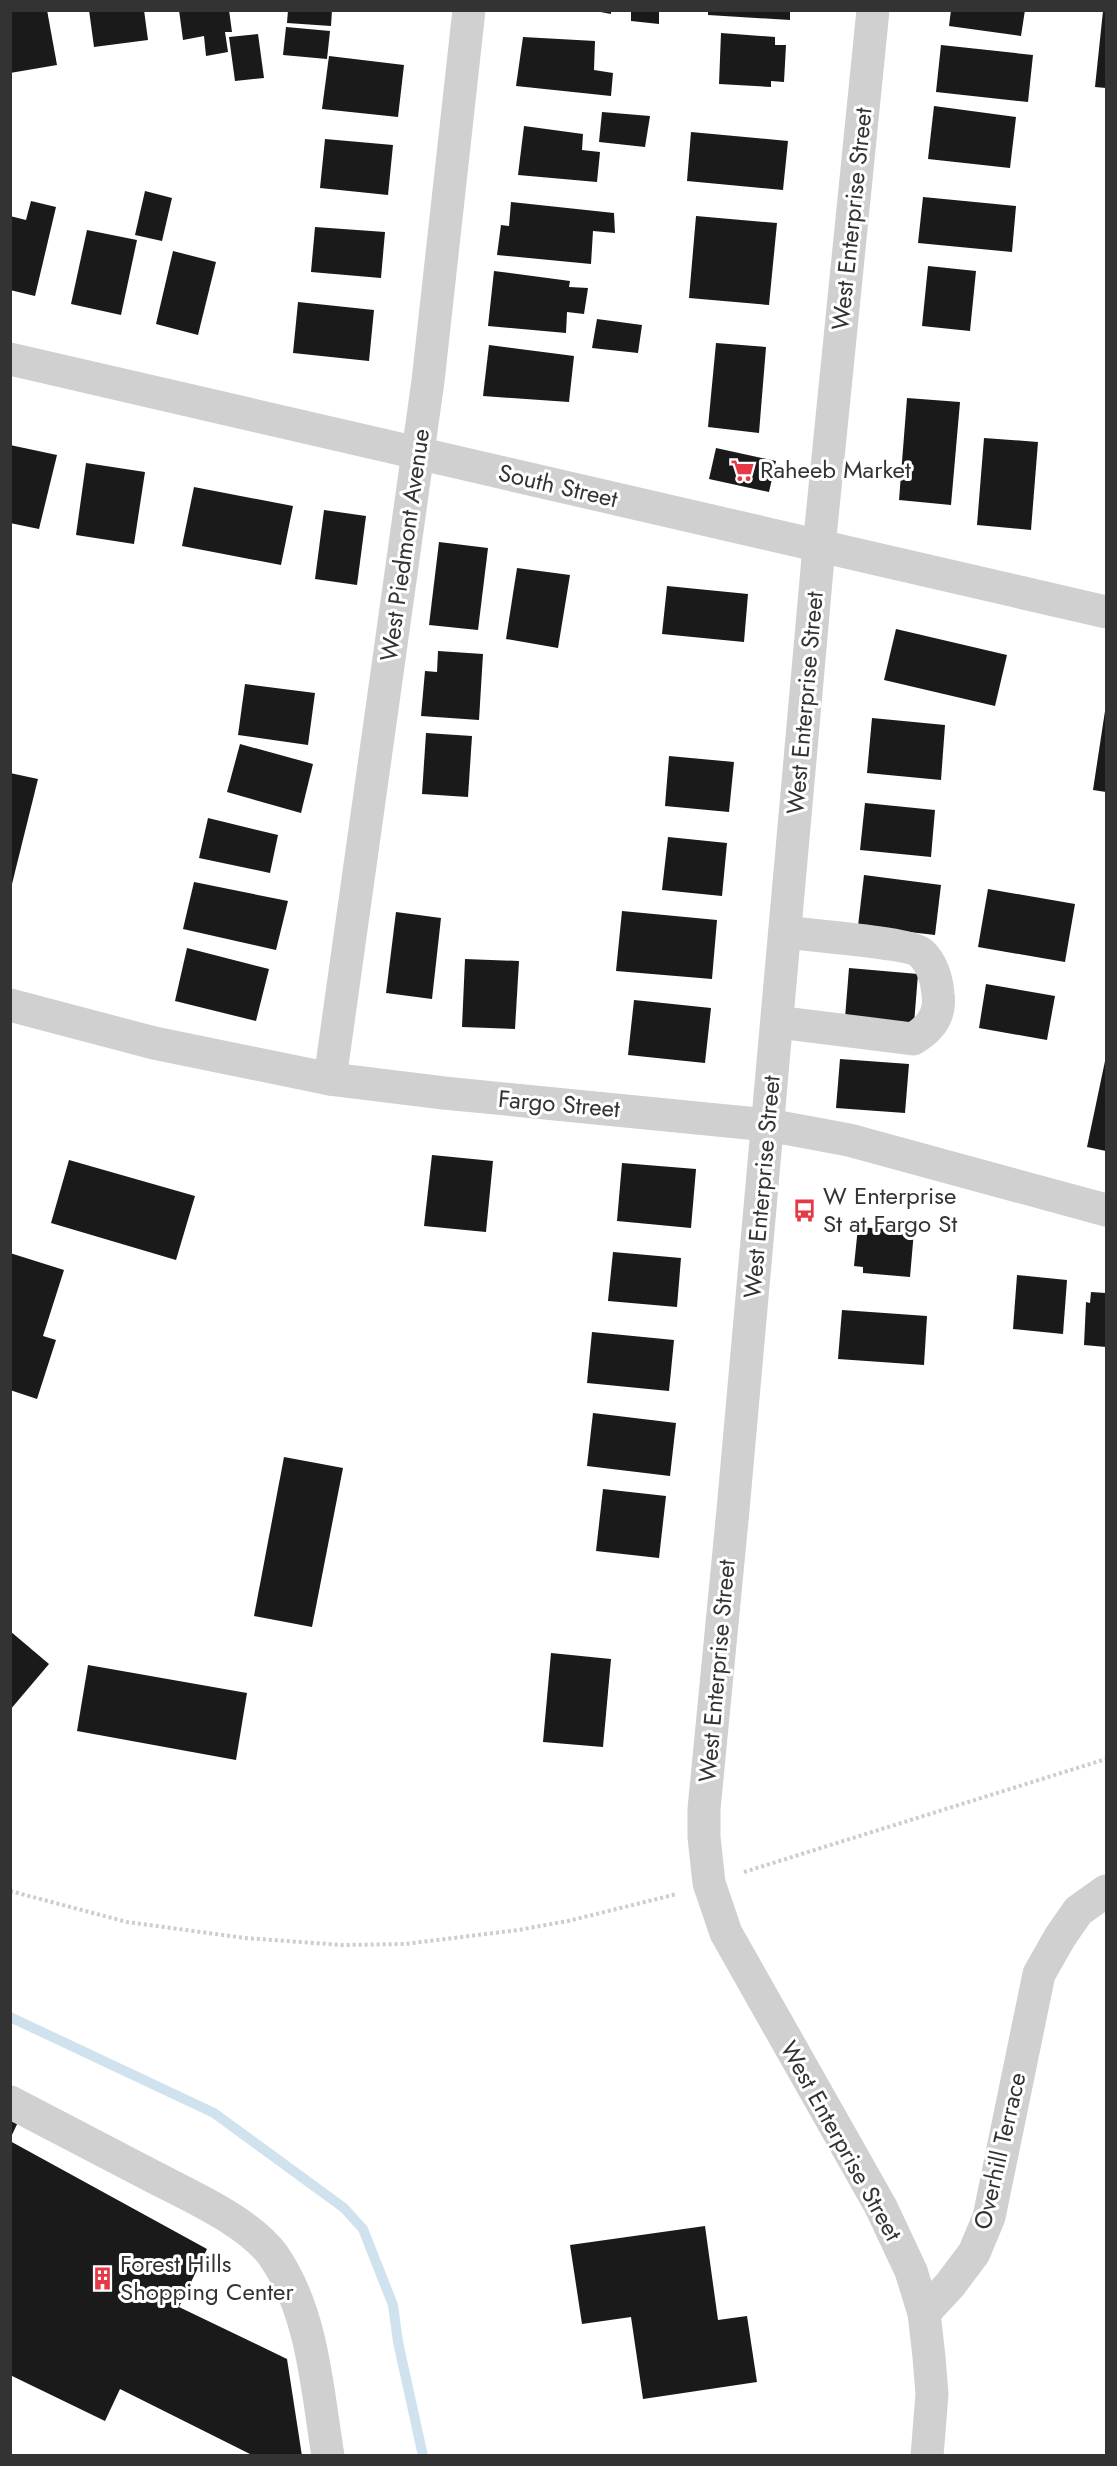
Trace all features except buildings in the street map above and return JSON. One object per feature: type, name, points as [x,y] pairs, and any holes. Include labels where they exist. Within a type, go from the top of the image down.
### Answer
[{"type":"street","name":"West Piedmont Avenue","points":[[330,1079],[429,369],[469,10]]},
{"type":"street","name":"West Enterprise Street","points":[[873,10],[819,547],[704,1809],[705,1861],[716,1909],[726,1933],[881,2207],[911,2271],[924,2313]]},
{"type":"street","name":"South Street","points":[[10,359],[1107,612]]},
{"type":"street","points":[[777,1022],[913,1039],[928,1031],[939,1000],[931,965],[919,951],[900,946],[785,932]]},
{"type":"street","name":"Fargo Street","points":[[10,1005],[154,1043],[330,1079],[444,1093],[768,1125],[849,1140],[1107,1210]]},
{"type":"street","name":"Overhill Terrace","points":[[924,2313],[950,2285],[974,2253],[989,2217],[1039,1974],[1078,1911],[1107,1891]]},
{"type":"street","points":[[10,2102],[206,2204],[240,2224],[272,2255],[293,2293],[309,2340],[328,2456]]},
{"type":"street","points":[[924,2313],[932,2394],[927,2456]]},
{"type":"path","points":[[740,1874],[1107,1759]]},
{"type":"path","points":[[10,1891],[127,1922],[245,1938],[342,1945],[405,1944],[518,1930],[568,1921],[677,1894]]},
{"type":"waterway","points":[[10,2017],[214,2113],[344,2208],[363,2229],[393,2305],[398,2342],[423,2456]]},
{"type":"place","name":"Raheeb Market","points":[[742,470]]},
{"type":"place","name":"W Enterprise St at Fargo St","points":[[805,1210]]},
{"type":"place","name":"Forest Hills Shopping Center","points":[[102,2278]]}]
